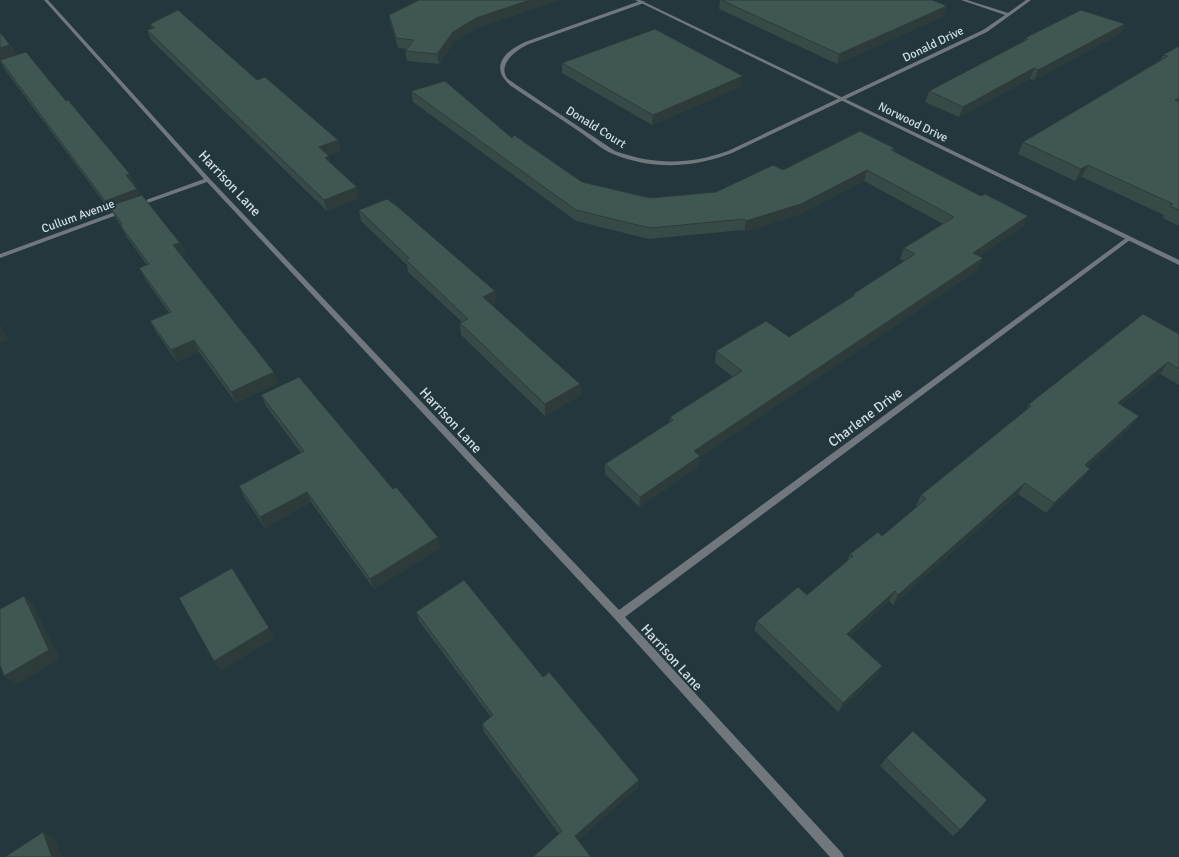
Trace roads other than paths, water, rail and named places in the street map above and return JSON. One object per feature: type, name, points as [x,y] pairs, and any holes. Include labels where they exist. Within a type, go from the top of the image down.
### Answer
[{"type":"street","name":"Harrison Lane","points":[[46,0],[208,180],[618,616],[838,857]]},
{"type":"street","points":[[964,0],[1009,15]]},
{"type":"street","name":"Donald Drive","points":[[842,99],[985,31],[1030,0]]},
{"type":"street","name":"Norwood Drive","points":[[639,1],[1179,263]]},
{"type":"street","name":"Donald Court","points":[[639,1],[517,48],[504,62],[502,70],[505,78],[513,86],[613,152],[630,159],[649,162],[696,163],[715,159],[842,99]]},
{"type":"street","name":"Cullum Avenue","points":[[134,207],[208,180]]},
{"type":"street","name":"Cullum Avenue","points":[[0,256],[126,210]]},
{"type":"street","name":"Charlene Drive","points":[[618,616],[1128,239]]}]
